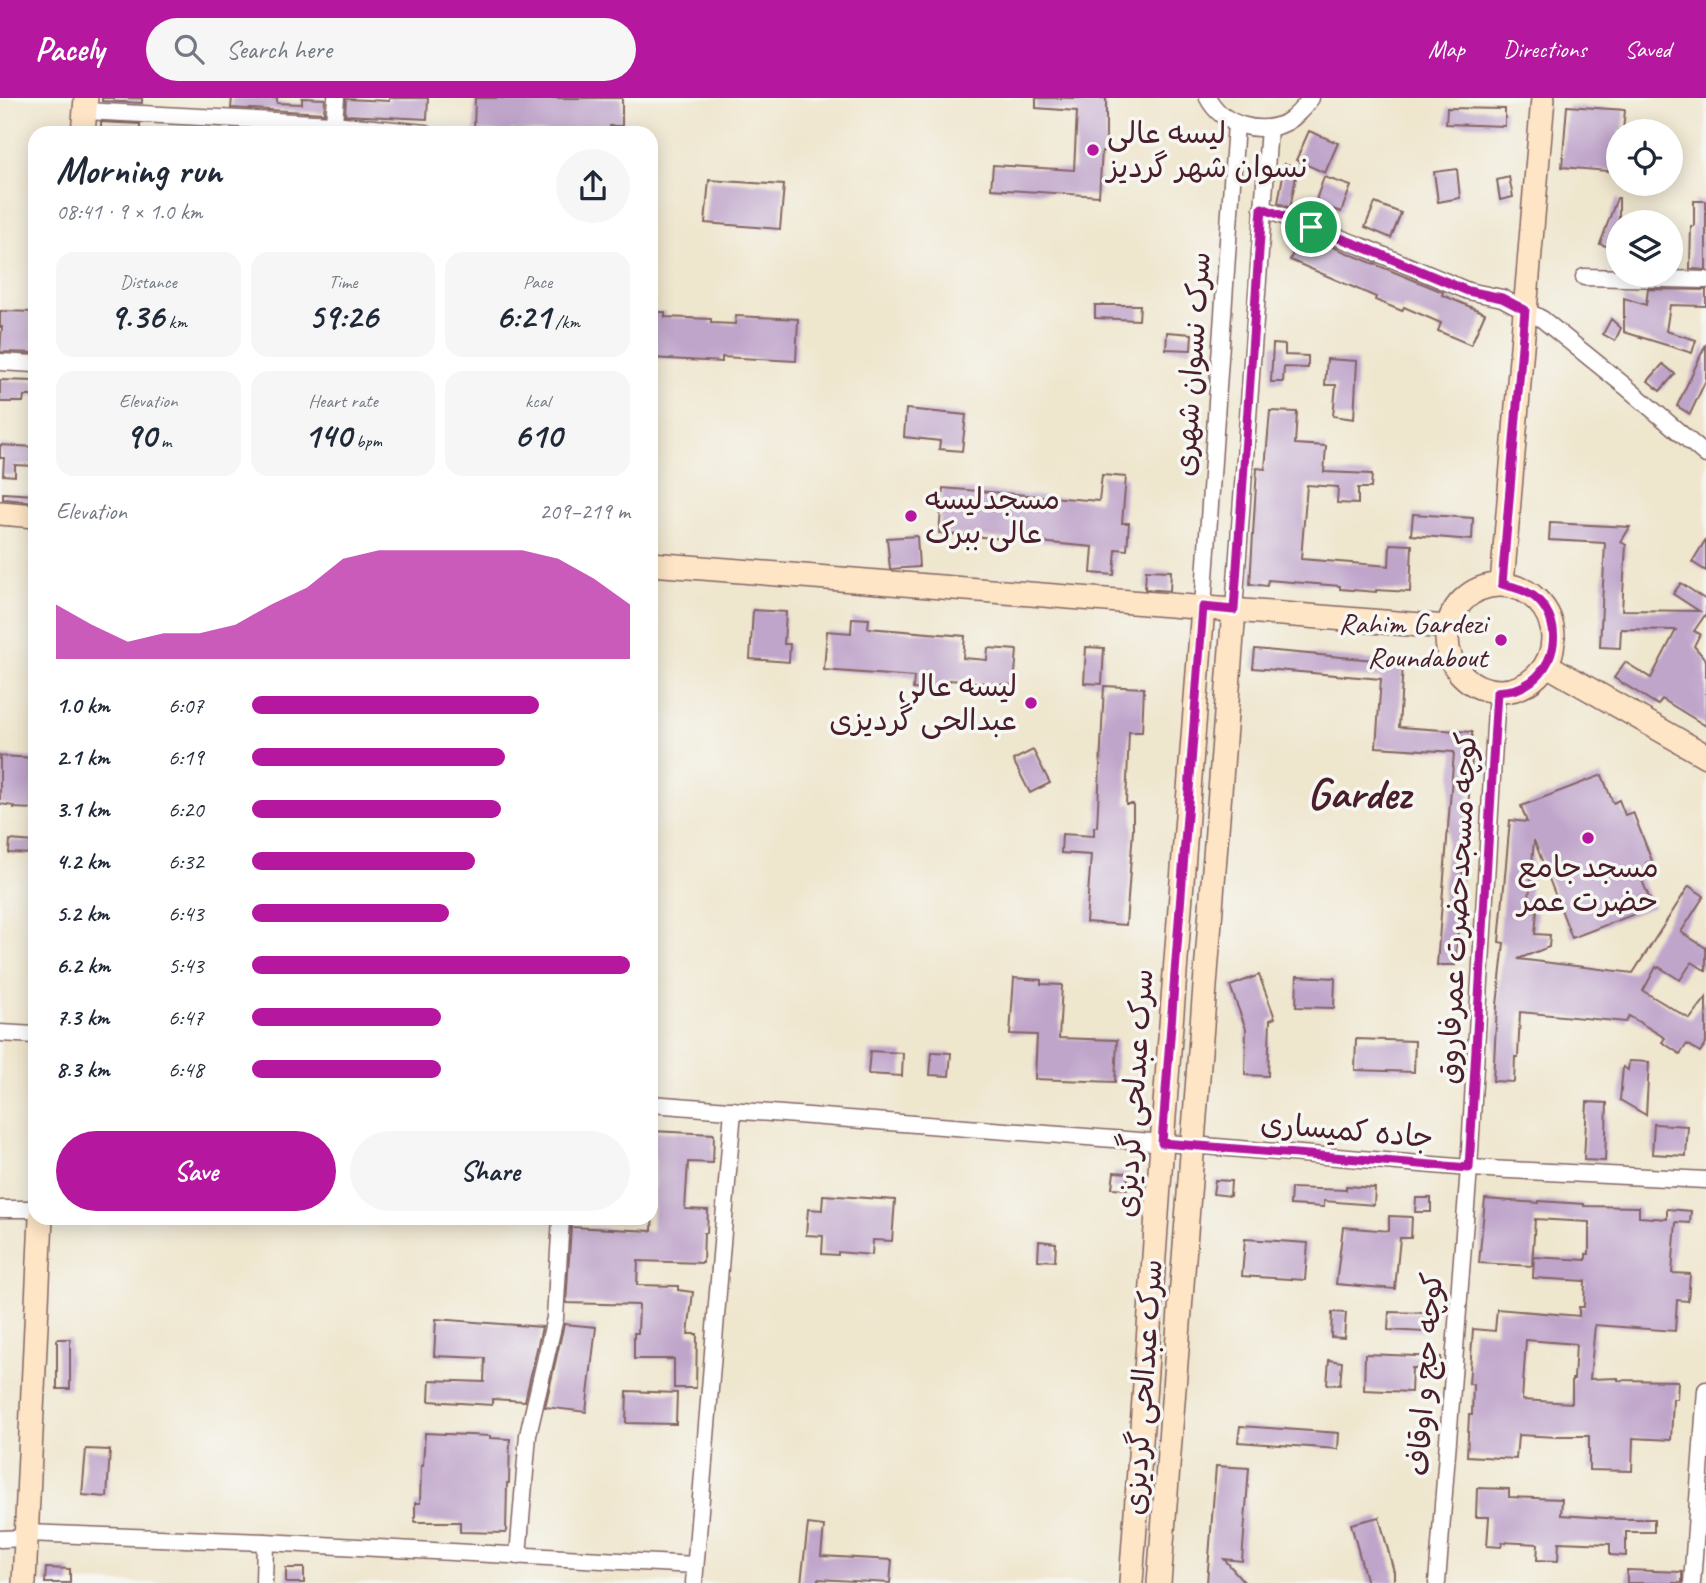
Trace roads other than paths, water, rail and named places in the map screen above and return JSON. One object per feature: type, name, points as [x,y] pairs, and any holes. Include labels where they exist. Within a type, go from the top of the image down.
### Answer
[{"type":"main road","points":[[1502,584],[1543,98]]},
{"type":"main road","points":[[0,513],[28,515]]},
{"type":"main road","points":[[658,565],[1447,626]]},
{"type":"main road","points":[[1502,584],[1520,588],[1536,598],[1548,612],[1554,630],[1553,648],[1547,665],[1534,680],[1517,690],[1497,692],[1479,688],[1463,678],[1452,663],[1447,645],[1447,626],[1454,609],[1467,596],[1483,587],[1502,584]]},
{"type":"main road","name":"سرک عبدلحی گردیزی","points":[[1131,1583],[1203,607]]},
{"type":"main road","name":"سرک عبدالحی گردیزی","points":[[1160,1583],[1234,610]]},
{"type":"main road","points":[[1547,665],[1706,756]]},
{"type":"main road","points":[[24,1583],[41,1225]]},
{"type":"street","points":[[333,126],[336,98]]},
{"type":"street","points":[[1208,98],[1222,115],[1236,124],[1252,128],[1269,128],[1286,122],[1301,111],[1311,98]]},
{"type":"street","points":[[84,114],[283,126]]},
{"type":"street","name":"سرک نسوان شهری","points":[[1203,607],[1236,124]]},
{"type":"street","name":"سرک نسوان شهری","points":[[1234,610],[1269,128]]},
{"type":"street","points":[[1262,208],[1468,291],[1502,298],[1542,319],[1706,455]]},
{"type":"street","points":[[1584,277],[1706,280]]},
{"type":"street","points":[[0,362],[28,363]]},
{"type":"street","name":"کوچه مسجدحضرت عمرفاروق","points":[[1469,1168],[1497,692]]},
{"type":"street","points":[[0,1033],[28,1035]]},
{"type":"street","name":"جاده کمیساری","points":[[658,1105],[1469,1168],[1706,1180]]},
{"type":"street","points":[[694,1583],[733,1110]]},
{"type":"street","name":"کوچه حج و اوقاف","points":[[1437,1583],[1469,1168]]},
{"type":"street","points":[[0,1209],[28,1209]]},
{"type":"street","points":[[518,1556],[528,1435],[555,1318],[561,1225]]},
{"type":"street","points":[[1692,1583],[1706,1391]]},
{"type":"street","points":[[0,1539],[26,1536],[265,1542],[695,1565]]},
{"type":"street","points":[[264,1583],[265,1542]]},
{"type":"place","name":"لیسه عالی نسوان شهر گردیز","points":[[1093,150]]},
{"type":"place","name":"مسجدلیسه عالی ببرک","points":[[911,516]]},
{"type":"place","name":"Rahim Gardezi Roundabout","points":[[1501,640]]},
{"type":"place","name":"لیسه عالی عبدالحی گردیزی","points":[[1031,703]]},
{"type":"place","name":"مسجدجامع حضرت عمر","points":[[1588,838]]},
{"type":"district","name":"Gardez","points":[[1359,793]]}]
